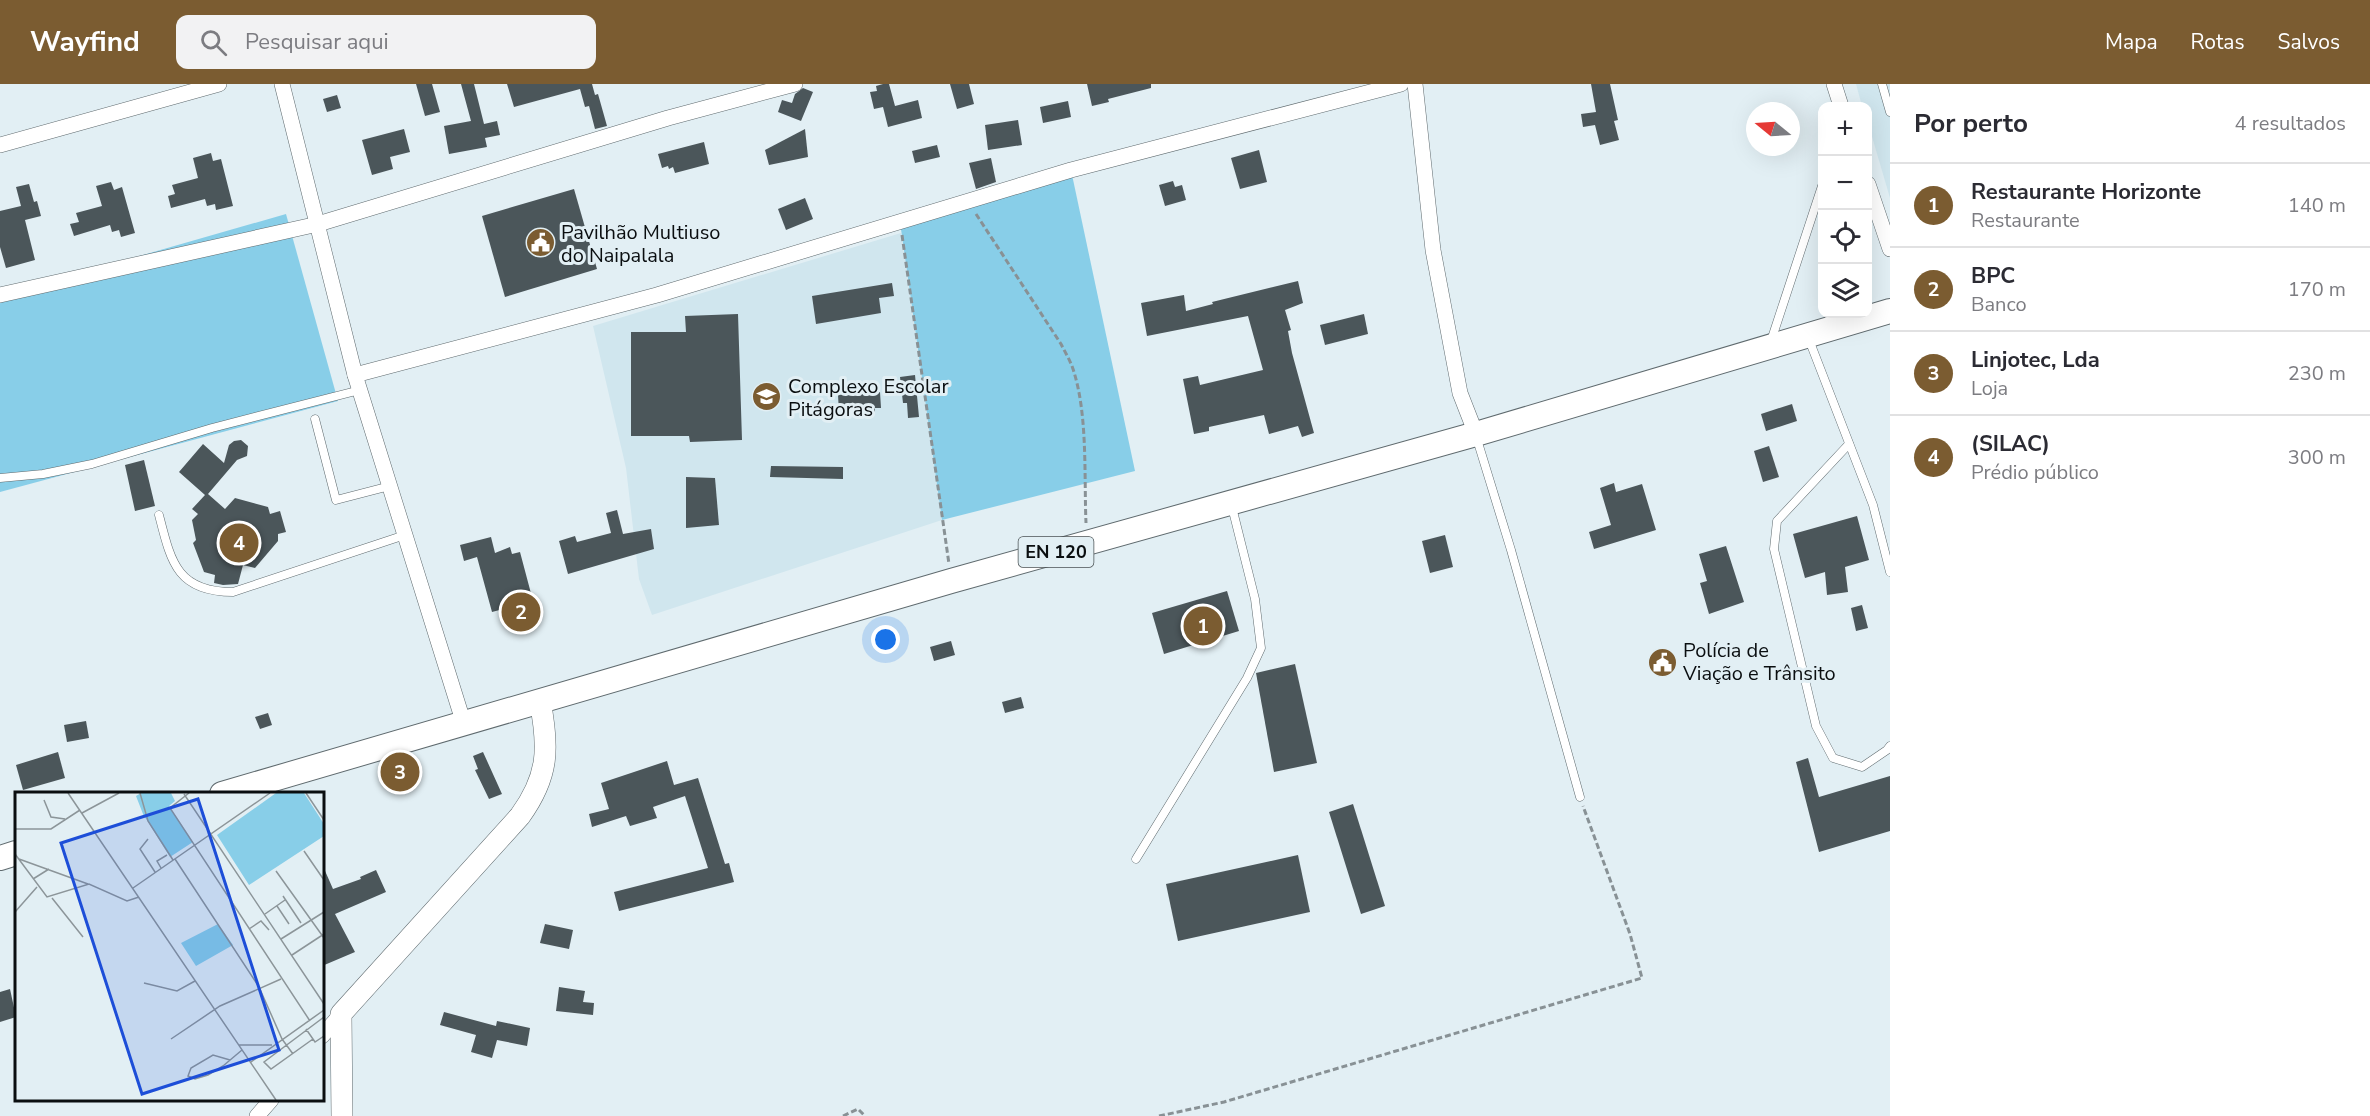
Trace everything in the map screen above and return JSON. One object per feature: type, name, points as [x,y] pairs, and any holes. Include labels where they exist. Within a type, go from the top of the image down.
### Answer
[{"type":"main road","name":"EN 120","points":[[229,792],[951,581],[1476,434],[1890,311]]},
{"type":"main road","points":[[0,858],[15,853]]},
{"type":"street","points":[[0,145],[219,84]]},
{"type":"street","points":[[282,84],[357,383],[464,724]]},
{"type":"street","points":[[0,295],[318,224],[668,118],[795,84]]},
{"type":"street","points":[[357,383],[1071,170],[1401,84]]},
{"type":"street","points":[[1415,84],[1433,250],[1460,393],[1476,434]]},
{"type":"street","points":[[1834,84],[1840,102]]},
{"type":"street","points":[[1872,196],[1890,249]]},
{"type":"street","points":[[324,1034],[520,816],[536,794],[543,771],[546,734],[540,701]]},
{"type":"street","points":[[341,1014],[342,1116]]},
{"type":"street","points":[[257,1116],[270,1101]]},
{"type":"lane","points":[[1882,84],[1890,112]]},
{"type":"lane","points":[[1769,347],[1818,198]]},
{"type":"lane","points":[[1808,336],[1873,505],[1890,572]]},
{"type":"lane","points":[[0,478],[43,474],[93,464],[357,383]]},
{"type":"lane","points":[[315,419],[336,500],[390,486]]},
{"type":"lane","points":[[1476,434],[1580,797]]},
{"type":"lane","points":[[1849,444],[1778,521],[1774,549],[1816,726],[1833,758],[1862,767],[1890,746]]},
{"type":"lane","points":[[1136,859],[1247,678],[1261,648],[1255,599],[1231,503]]},
{"type":"lane","points":[[159,515],[167,546],[182,574],[194,585],[213,592],[233,592],[405,535]]},
{"type":"path","points":[[966,201],[1061,344],[1073,367],[1082,413],[1087,543]]},
{"type":"path","points":[[900,222],[951,581]]},
{"type":"path","points":[[1159,1116],[1224,1102],[1642,978],[1630,934],[1580,797]]},
{"type":"path","points":[[843,1116],[858,1109],[865,1116]]},
{"type":"shaded area","points":[[1856,84],[1890,84],[1890,198],[1872,137],[1872,102],[1861,102]]},
{"type":"shaded area","points":[[1071,170],[1135,471],[942,520],[900,222]]},
{"type":"shaded area","points":[[286,214],[338,401],[0,492],[0,296]]},
{"type":"shaded area","name":"Complexo Escolar Pitágoras","points":[[901,233],[942,520],[652,615],[639,579],[626,468],[593,326]]},
{"type":"building","points":[[416,84],[432,84],[440,112],[425,116]]},
{"type":"building","points":[[461,84],[474,84],[484,124],[497,121],[500,135],[485,138],[487,147],[449,154],[444,126],[471,121]]},
{"type":"building","points":[[507,84],[592,84],[595,95],[598,94],[607,126],[595,129],[589,106],[585,107],[580,89],[514,107]]},
{"type":"building","points":[[889,84],[895,106],[918,100],[922,118],[888,127],[883,107],[874,109],[870,92],[877,91],[876,86]]},
{"type":"building","points":[[950,84],[969,84],[974,104],[957,109]]},
{"type":"building","points":[[1087,84],[1151,84],[1151,88],[1108,99],[1109,102],[1092,106]]},
{"type":"building","points":[[1591,84],[1610,84],[1618,120],[1614,121],[1619,140],[1600,145],[1595,125],[1583,127],[1581,114],[1596,112]]},
{"type":"building","points":[[803,88],[813,92],[801,121],[778,112],[782,100],[792,103],[795,94]]},
{"type":"building","points":[[337,95],[341,108],[327,112],[323,99]]},
{"type":"building","points":[[1068,101],[1071,117],[1043,123],[1040,107]]},
{"type":"building","points":[[1018,120],[1022,145],[988,150],[985,125]]},
{"type":"building","points":[[404,129],[410,152],[390,157],[393,169],[372,175],[362,140]]},
{"type":"building","points":[[805,129],[808,157],[769,165],[765,150]]},
{"type":"building","points":[[704,142],[709,164],[675,173],[673,167],[662,168],[658,154]]},
{"type":"building","points":[[937,145],[940,157],[915,163],[912,151]]},
{"type":"building","points":[[1259,150],[1267,182],[1240,189],[1231,158]]},
{"type":"building","points":[[211,153],[213,161],[221,159],[233,206],[216,210],[215,204],[207,206],[205,199],[171,208],[168,196],[175,194],[172,185],[198,178],[193,158]]},
{"type":"building","points":[[991,158],[996,182],[976,189],[969,163]]},
{"type":"building","points":[[1173,181],[1175,187],[1182,185],[1186,200],[1165,206],[1159,185]]},
{"type":"building","points":[[111,182],[114,190],[122,187],[135,233],[121,237],[119,230],[112,232],[110,225],[74,236],[70,224],[79,222],[76,213],[102,206],[96,186]]},
{"type":"building","points":[[29,184],[41,216],[25,220],[35,260],[6,268],[0,247],[0,211],[21,206],[16,187]]},
{"type":"building","name":"Pavilhão Multiuso do Naipalala","points":[[574,189],[597,269],[505,297],[482,216]]},
{"type":"building","points":[[805,198],[813,219],[786,230],[778,209]]},
{"type":"building","points":[[1298,281],[1303,303],[1285,310],[1291,330],[1288,331],[1292,353],[1314,433],[1302,437],[1298,426],[1269,434],[1264,415],[1209,427],[1209,431],[1194,434],[1183,379],[1198,376],[1200,385],[1263,370],[1248,316],[1147,336],[1141,303],[1184,295],[1186,311],[1213,304],[1212,302]]},
{"type":"building","points":[[892,283],[894,296],[879,298],[881,313],[816,324],[812,296]]},
{"type":"building","points":[[738,314],[742,440],[690,442],[689,436],[631,436],[631,332],[686,332],[685,316]]},
{"type":"building","points":[[1364,314],[1368,334],[1325,345],[1320,325]]},
{"type":"building","points":[[915,375],[919,417],[908,418],[907,403],[903,403],[900,377]]},
{"type":"building","points":[[880,392],[881,408],[875,408],[875,412],[854,414],[853,410],[839,412],[838,395]]},
{"type":"building","points":[[1792,404],[1797,421],[1766,431],[1761,414]]},
{"type":"building","points":[[241,440],[248,446],[247,456],[237,460],[208,494],[225,509],[235,498],[268,507],[270,514],[280,511],[286,532],[278,534],[278,541],[255,568],[243,565],[238,584],[223,585],[214,583],[215,575],[204,572],[193,543],[196,540],[192,520],[198,514],[192,509],[205,495],[179,472],[203,444],[224,463],[229,445]]},
{"type":"building","points":[[1769,446],[1779,477],[1763,482],[1754,451]]},
{"type":"building","points":[[144,460],[155,506],[135,511],[125,465]]},
{"type":"building","points":[[771,466],[843,467],[843,479],[770,477]]},
{"type":"building","points":[[686,477],[715,478],[719,525],[686,528]]},
{"type":"building","points":[[1614,483],[1616,492],[1642,484],[1656,530],[1594,549],[1589,532],[1611,525],[1600,488]]},
{"type":"building","points":[[617,510],[623,534],[651,529],[654,549],[568,574],[559,541],[575,536],[577,542],[611,533],[606,513]]},
{"type":"building","points":[[1857,516],[1869,560],[1845,567],[1848,592],[1827,595],[1825,572],[1805,578],[1793,534]]},
{"type":"building","points":[[1445,535],[1453,567],[1430,573],[1422,541]]},
{"type":"building","points":[[491,537],[495,553],[510,547],[512,554],[520,552],[533,601],[492,612],[477,557],[464,561],[460,545]]},
{"type":"building","points":[[1726,546],[1744,602],[1709,614],[1700,583],[1707,581],[1699,554]]},
{"type":"building","points":[[1227,591],[1239,631],[1164,654],[1152,613]]},
{"type":"building","points":[[1862,605],[1868,628],[1856,631],[1851,608]]},
{"type":"building","points":[[951,641],[955,655],[934,661],[930,647]]},
{"type":"building","points":[[1295,664],[1317,763],[1274,772],[1256,673]]},
{"type":"building","points":[[1021,697],[1024,708],[1005,713],[1002,702]]},
{"type":"building","points":[[268,713],[272,725],[260,729],[255,717]]},
{"type":"building","points":[[86,721],[89,738],[67,742],[64,725]]},
{"type":"building","points":[[58,752],[65,778],[23,790],[16,765]]},
{"type":"building","points":[[483,752],[502,794],[489,799],[475,770],[478,769],[473,756]]},
{"type":"building","points":[[1808,758],[1819,797],[1890,776],[1890,831],[1819,852],[1796,762]]},
{"type":"building","points":[[667,761],[674,785],[698,778],[725,864],[729,863],[734,882],[619,911],[614,892],[708,868],[685,796],[653,807],[657,818],[630,826],[626,816],[592,827],[589,814],[609,809],[601,783]]},
{"type":"building","points":[[1353,804],[1385,906],[1361,914],[1329,812]]},
{"type":"building","points":[[1298,855],[1310,912],[1178,941],[1166,884]]},
{"type":"building","points":[[324,869],[333,889],[361,879],[360,877],[376,870],[386,892],[335,914],[355,952],[324,965]]},
{"type":"building","points":[[545,924],[573,930],[569,949],[540,943]]},
{"type":"building","points":[[559,987],[585,991],[583,1002],[594,1003],[593,1015],[556,1011]]},
{"type":"building","points":[[10,989],[15,1017],[0,1022],[0,992]]},
{"type":"building","points":[[444,1012],[496,1026],[497,1021],[530,1028],[527,1046],[497,1040],[492,1058],[471,1052],[476,1035],[440,1025]]},
{"type":"place","name":"Pavilhão Multiuso do Naipalala","points":[[540,243]]},
{"type":"place","name":"Complexo Escolar Pitágoras","points":[[767,397]]},
{"type":"place","name":"(SILAC)","points":[[239,543]]},
{"type":"place","name":"BPC","points":[[521,612]]},
{"type":"place","name":"Restaurante Horizonte","points":[[1203,626]]},
{"type":"place","name":"Polícia de Viação e Trânsito","points":[[1662,662]]},
{"type":"place","name":"Linjotec, Lda","points":[[400,772]]}]
